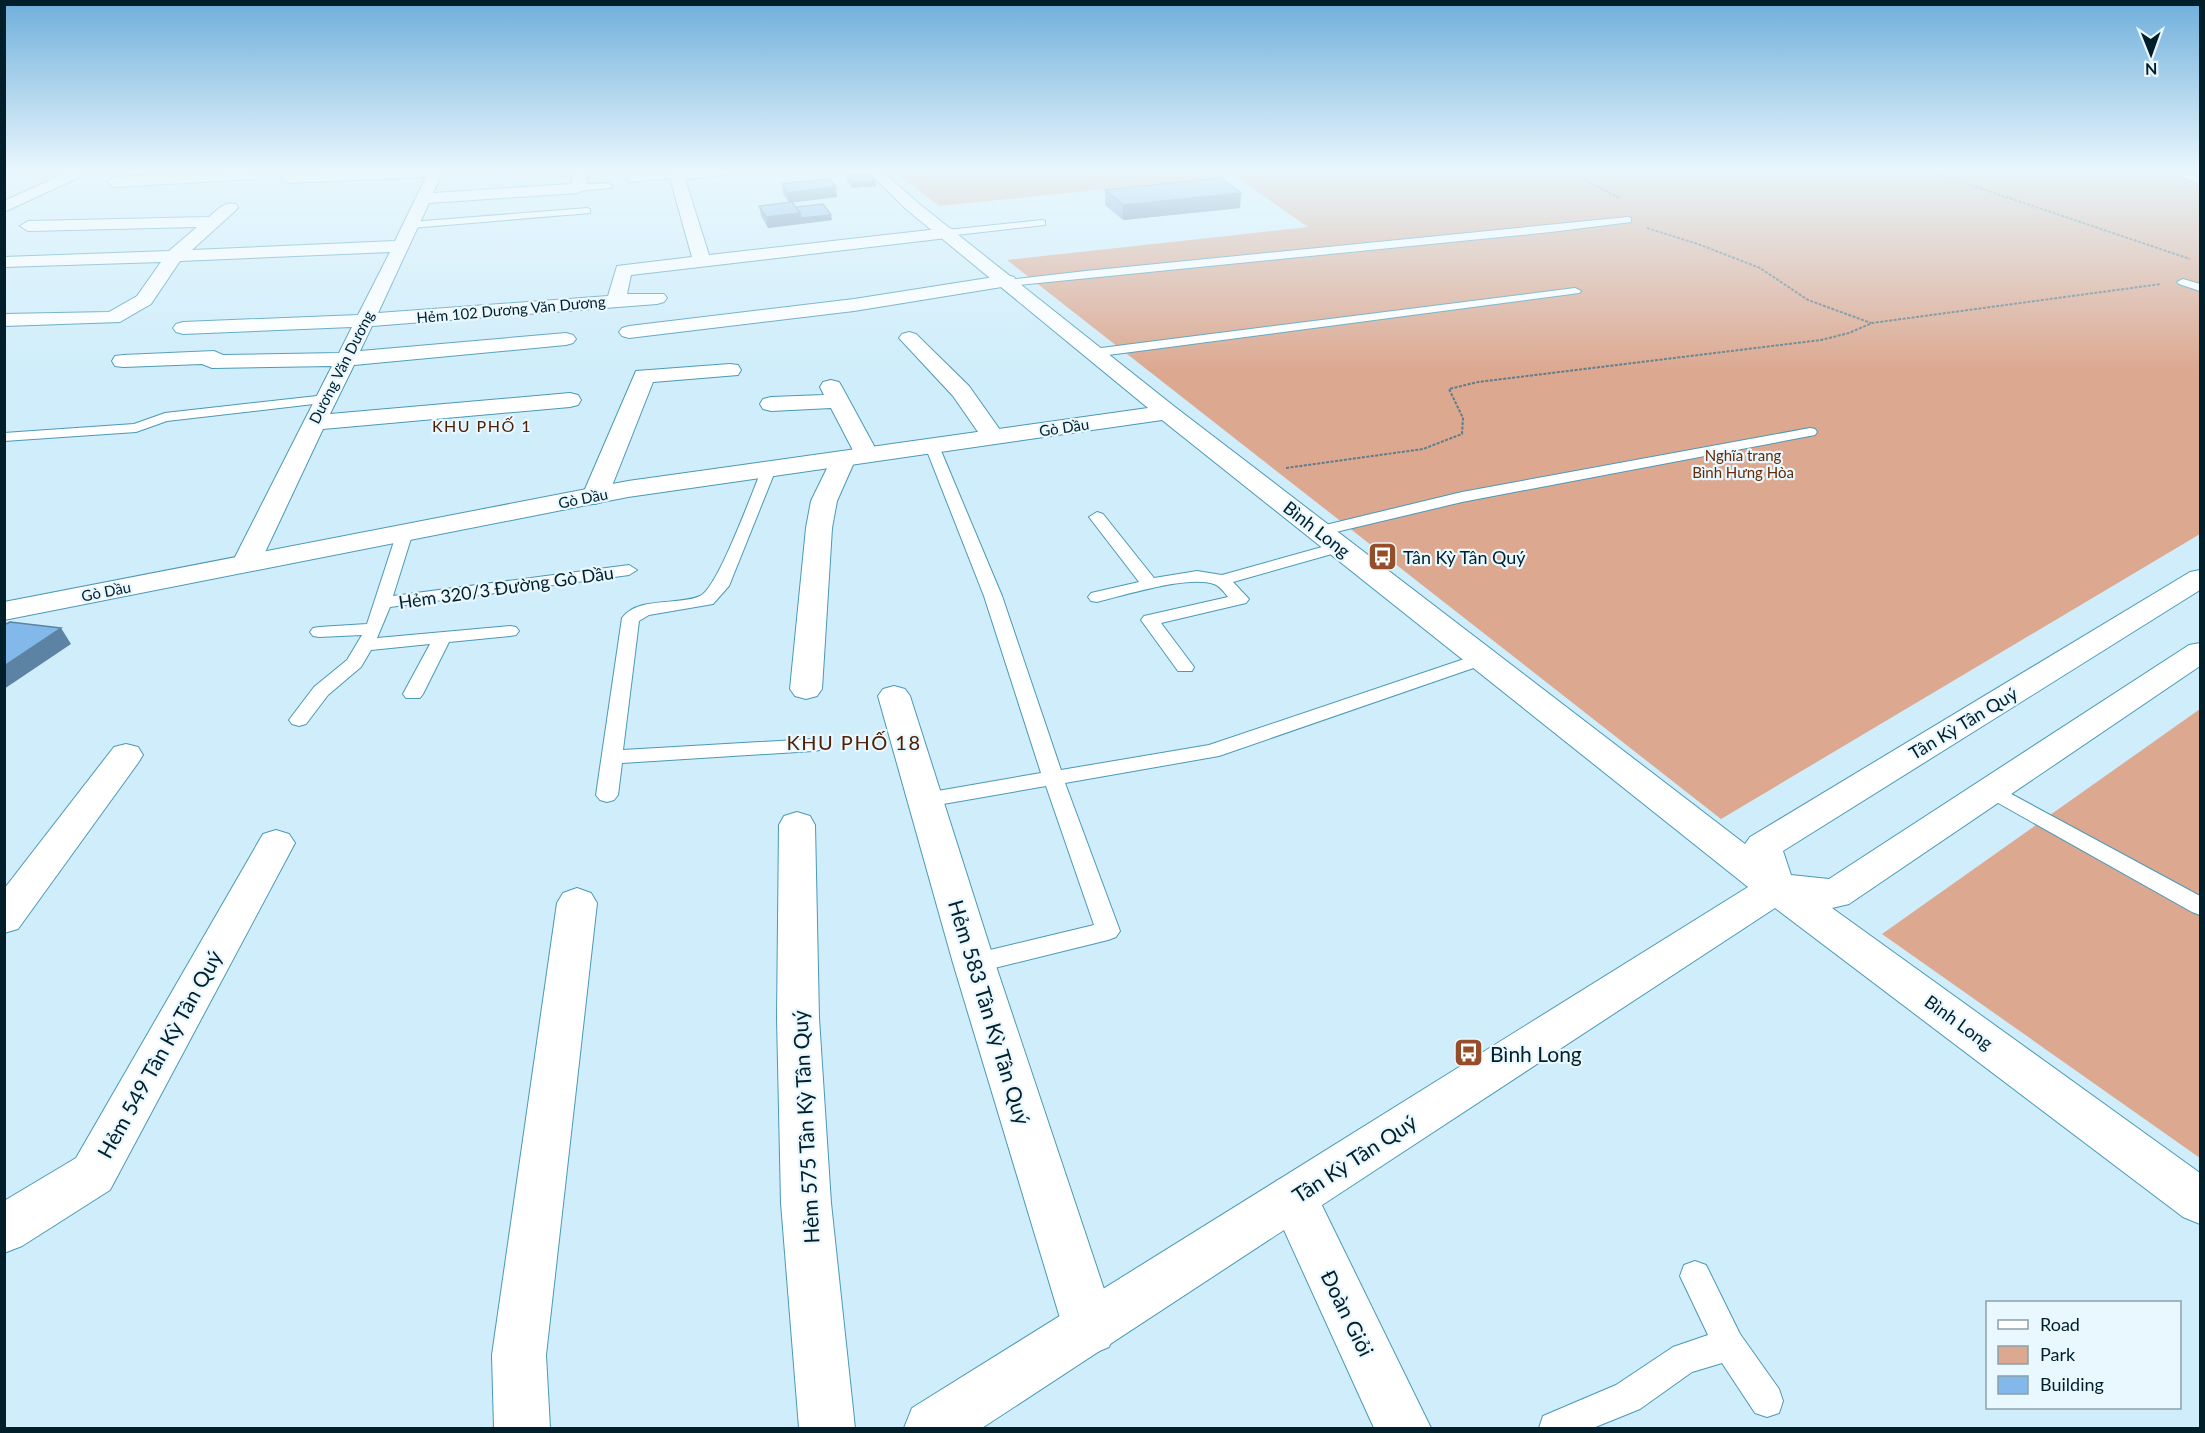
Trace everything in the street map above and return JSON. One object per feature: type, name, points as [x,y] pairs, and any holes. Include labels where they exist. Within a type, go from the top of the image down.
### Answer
[{"type":"street","points":[[4,320],[113,318],[144,300],[174,256],[195,238]]},
{"type":"street","name":"Dương Văn Dương","points":[[246,563],[405,238]]},
{"type":"street","points":[[695,238],[702,262]]},
{"type":"street","points":[[616,301],[623,270],[906,238]]},
{"type":"street","name":"Bình Long","points":[[953,238],[1167,412],[1776,888],[2200,1201]]},
{"type":"street","points":[[4,262],[174,256],[307,248],[402,246]]},
{"type":"street","points":[[628,332],[854,305],[1008,282]]},
{"type":"street","name":"Hẻm 102 Dương Văn Dương","points":[[183,328],[257,328],[365,322],[657,298]]},
{"type":"street","points":[[4,338],[35,320]]},
{"type":"street","points":[[909,338],[961,391],[993,437]]},
{"type":"street","points":[[123,361],[214,357],[210,360],[212,362],[346,359],[566,339]]},
{"type":"street","points":[[595,496],[644,376],[730,370]]},
{"type":"street","points":[[771,404],[834,394],[856,457],[824,501],[819,528],[806,689]]},
{"type":"street","points":[[313,423],[570,400]]},
{"type":"street","name":"Gò Dầu","points":[[4,611],[595,496],[1167,412]]},
{"type":"street","name":"Tân Kỳ Tân Quý","points":[[960,1420],[1090,1328],[1776,888],[1763,846],[2200,578]]},
{"type":"street","points":[[1776,888],[1834,894],[2200,652]]},
{"type":"street","name":"Hẻm 583 Tân Kỳ Tân Quý","points":[[894,696],[974,963],[1090,1328]]},
{"type":"street","points":[[4,918],[126,755]]},
{"type":"street","name":"Hẻm 575 Tân Kỳ Tân Quý","points":[[797,825],[798,1018],[806,1191],[827,1428]]},
{"type":"street","name":"Hẻm 549 Tân Kỳ Tân Quý","points":[[4,1229],[93,1174],[276,843]]},
{"type":"street","points":[[522,1428],[519,1355],[577,903]]},
{"type":"street","name":"Đoàn Giỏi","points":[[1293,1197],[1403,1428]]},
{"type":"lane","points":[[1008,282],[1461,238]]},
{"type":"lane","points":[[2183,282],[2200,288]]},
{"type":"lane","points":[[1094,353],[1575,291]]},
{"type":"lane","points":[[4,437],[136,428],[165,417],[326,399]]},
{"type":"lane","points":[[1097,597],[1150,584],[1197,576],[1222,580],[1330,539],[1462,497],[1810,432]]},
{"type":"lane","points":[[932,446],[993,596],[1053,778],[1107,931],[974,963]]},
{"type":"lane","points":[[607,795],[631,618],[644,611],[707,600],[723,582],[769,469]]},
{"type":"lane","points":[[1097,517],[1150,584]]},
{"type":"lane","points":[[299,720],[321,691],[354,663],[369,637],[383,603],[405,532]]},
{"type":"lane","name":"Hẻm 320/3 Đường Gò Dầu","points":[[383,603],[629,570]]},
{"type":"lane","points":[[1185,667],[1150,620],[1240,599],[1222,580]]},
{"type":"lane","points":[[319,632],[369,637],[442,638],[510,631]]},
{"type":"lane","points":[[414,694],[442,638]]},
{"type":"lane","points":[[926,800],[1212,751],[1482,659]]},
{"type":"lane","points":[[612,757],[813,745]]},
{"type":"lane","points":[[1991,790],[2200,906]]},
{"type":"lane","points":[[1695,1276],[1729,1345],[1767,1401]]},
{"type":"lane","points":[[1555,1428],[1628,1396],[1684,1358],[1729,1345]]},
{"type":"path","points":[[1674,238],[1698,244],[1760,268],[1808,300],[1872,324]]},
{"type":"path","points":[[2130,238],[2190,258]]},
{"type":"path","points":[[1246,474],[1423,449],[1462,434],[1463,417],[1449,389],[1478,382],[1821,340],[1872,324],[2183,282]]},
{"type":"green space","name":"Nghĩa trang Bình Hưng Hòa","points":[[1209,238],[2200,238],[2200,534],[1721,819],[1007,260]]},
{"type":"green space","points":[[2200,709],[2200,1158],[1882,934]]},
{"type":"building","points":[[10,622],[61,628],[4,666],[4,625]]},
{"type":"place","name":"Tân Kỳ Tân Quý","points":[[1382,557]]},
{"type":"place","name":"Bình Long","points":[[1469,1053]]},
{"type":"district","name":"KHU PHỐ 1","points":[[482,425]]},
{"type":"district","name":"KHU PHỐ 18","points":[[854,742]]}]
